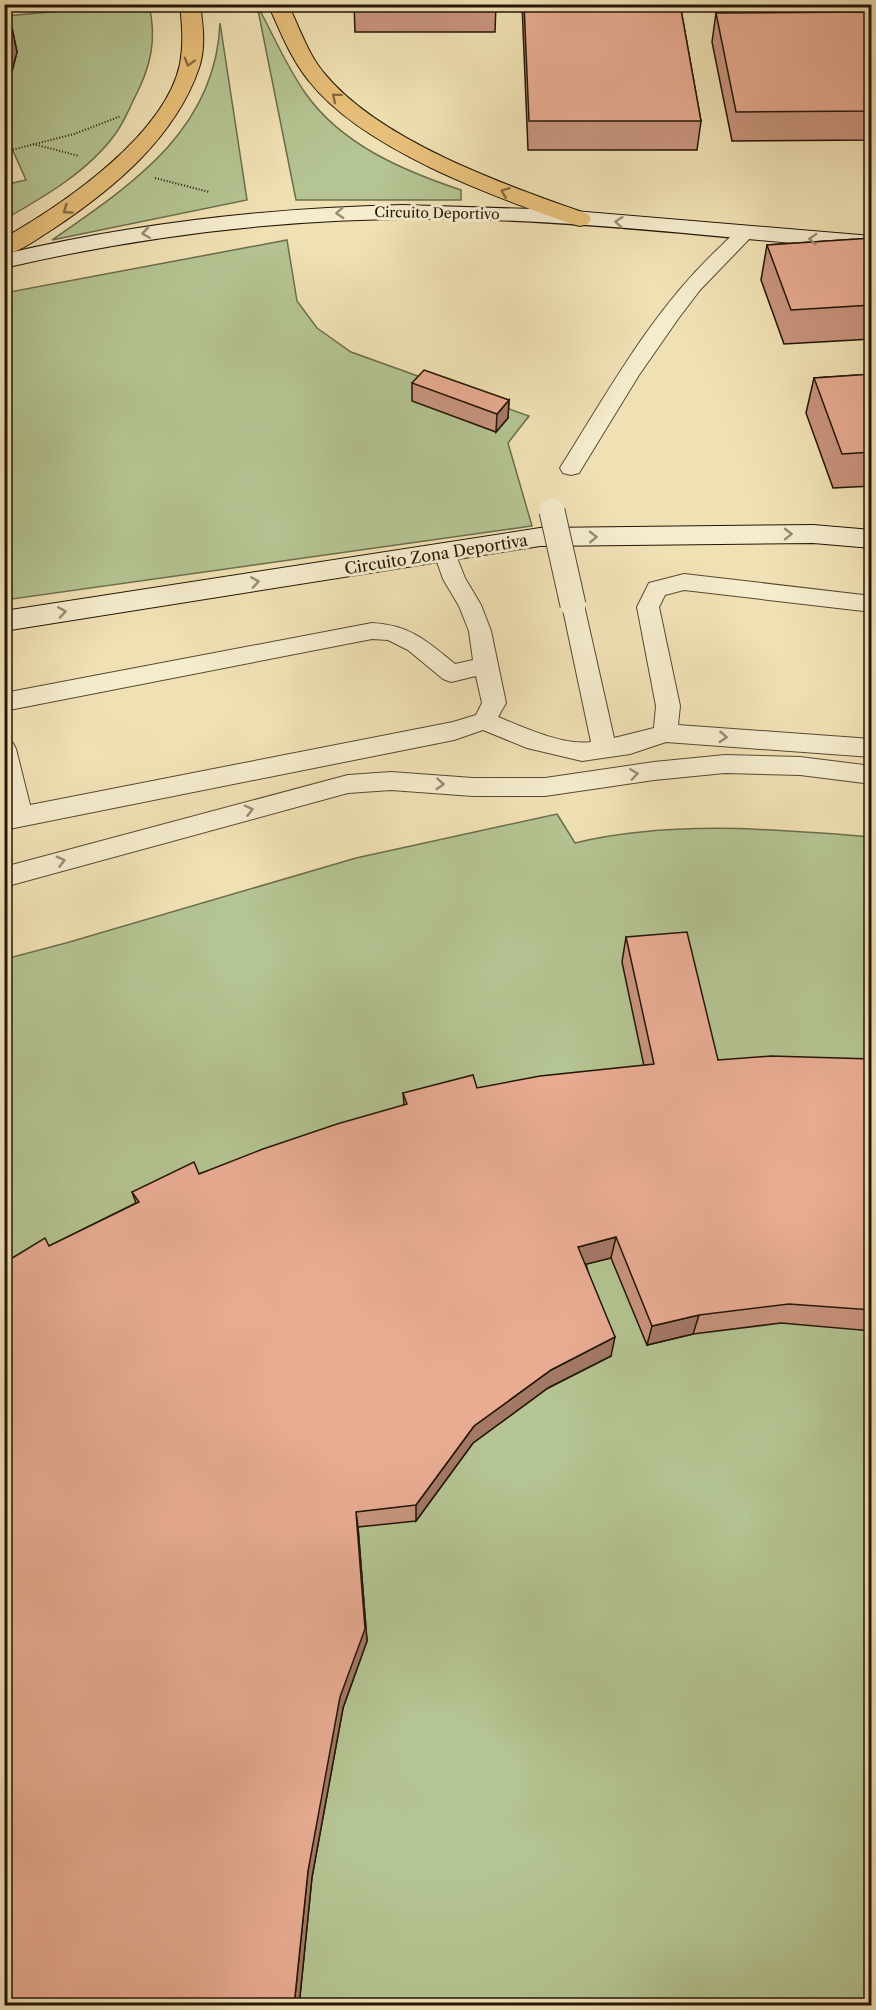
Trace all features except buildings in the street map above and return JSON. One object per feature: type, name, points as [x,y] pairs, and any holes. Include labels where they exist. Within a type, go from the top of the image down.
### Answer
[{"type":"main road","points":[[4,248],[58,217],[114,173],[156,127],[176,94],[191,56],[194,33],[190,4]]},
{"type":"main road","points":[[278,4],[303,57],[315,76],[330,93],[352,111],[412,149],[449,168],[490,186],[580,219]]},
{"type":"street","name":"Circuito Deportivo","points":[[4,261],[149,232],[283,217],[402,211],[509,214],[872,243]]},
{"type":"street","name":"Circuito Zona Deportiva","points":[[4,621],[540,537],[813,534],[872,538]]},
{"type":"lane","points":[[571,468],[674,309],[715,259],[745,234]]},
{"type":"lane","points":[[552,511],[604,748]]},
{"type":"lane","points":[[445,553],[454,579],[470,605],[480,631],[494,703],[484,721]]},
{"type":"lane","points":[[665,733],[668,706],[648,607],[657,589],[684,582],[872,604]]},
{"type":"lane","points":[[4,702],[372,631],[392,632],[416,644],[451,673],[485,666]]},
{"type":"lane","points":[[4,748],[12,819],[454,731],[484,721],[527,739],[582,752],[630,745],[665,733],[872,748]]},
{"type":"lane","points":[[4,877],[348,784],[391,781],[473,787],[545,787],[654,771],[725,764],[800,766],[872,775]]},
{"type":"path","points":[[4,152],[74,134],[176,94]]},
{"type":"green space","points":[[149,5],[152,41],[149,63],[141,86],[122,124],[105,147],[79,171],[50,192],[5,219],[4,185],[26,180],[5,133],[5,16]]},
{"type":"green space","points":[[257,5],[306,94],[337,128],[396,165],[461,190],[461,200],[296,200]]},
{"type":"green space","points":[[220,23],[247,200],[52,240],[139,175],[164,151],[186,124],[203,94],[215,61]]},
{"type":"green space","points":[[287,240],[297,301],[317,328],[351,352],[529,416],[508,443],[532,526],[5,600],[4,293]]},
{"type":"green space","points":[[557,814],[575,843],[648,831],[722,828],[871,837],[871,2005],[5,2006],[5,959],[356,858]]}]
